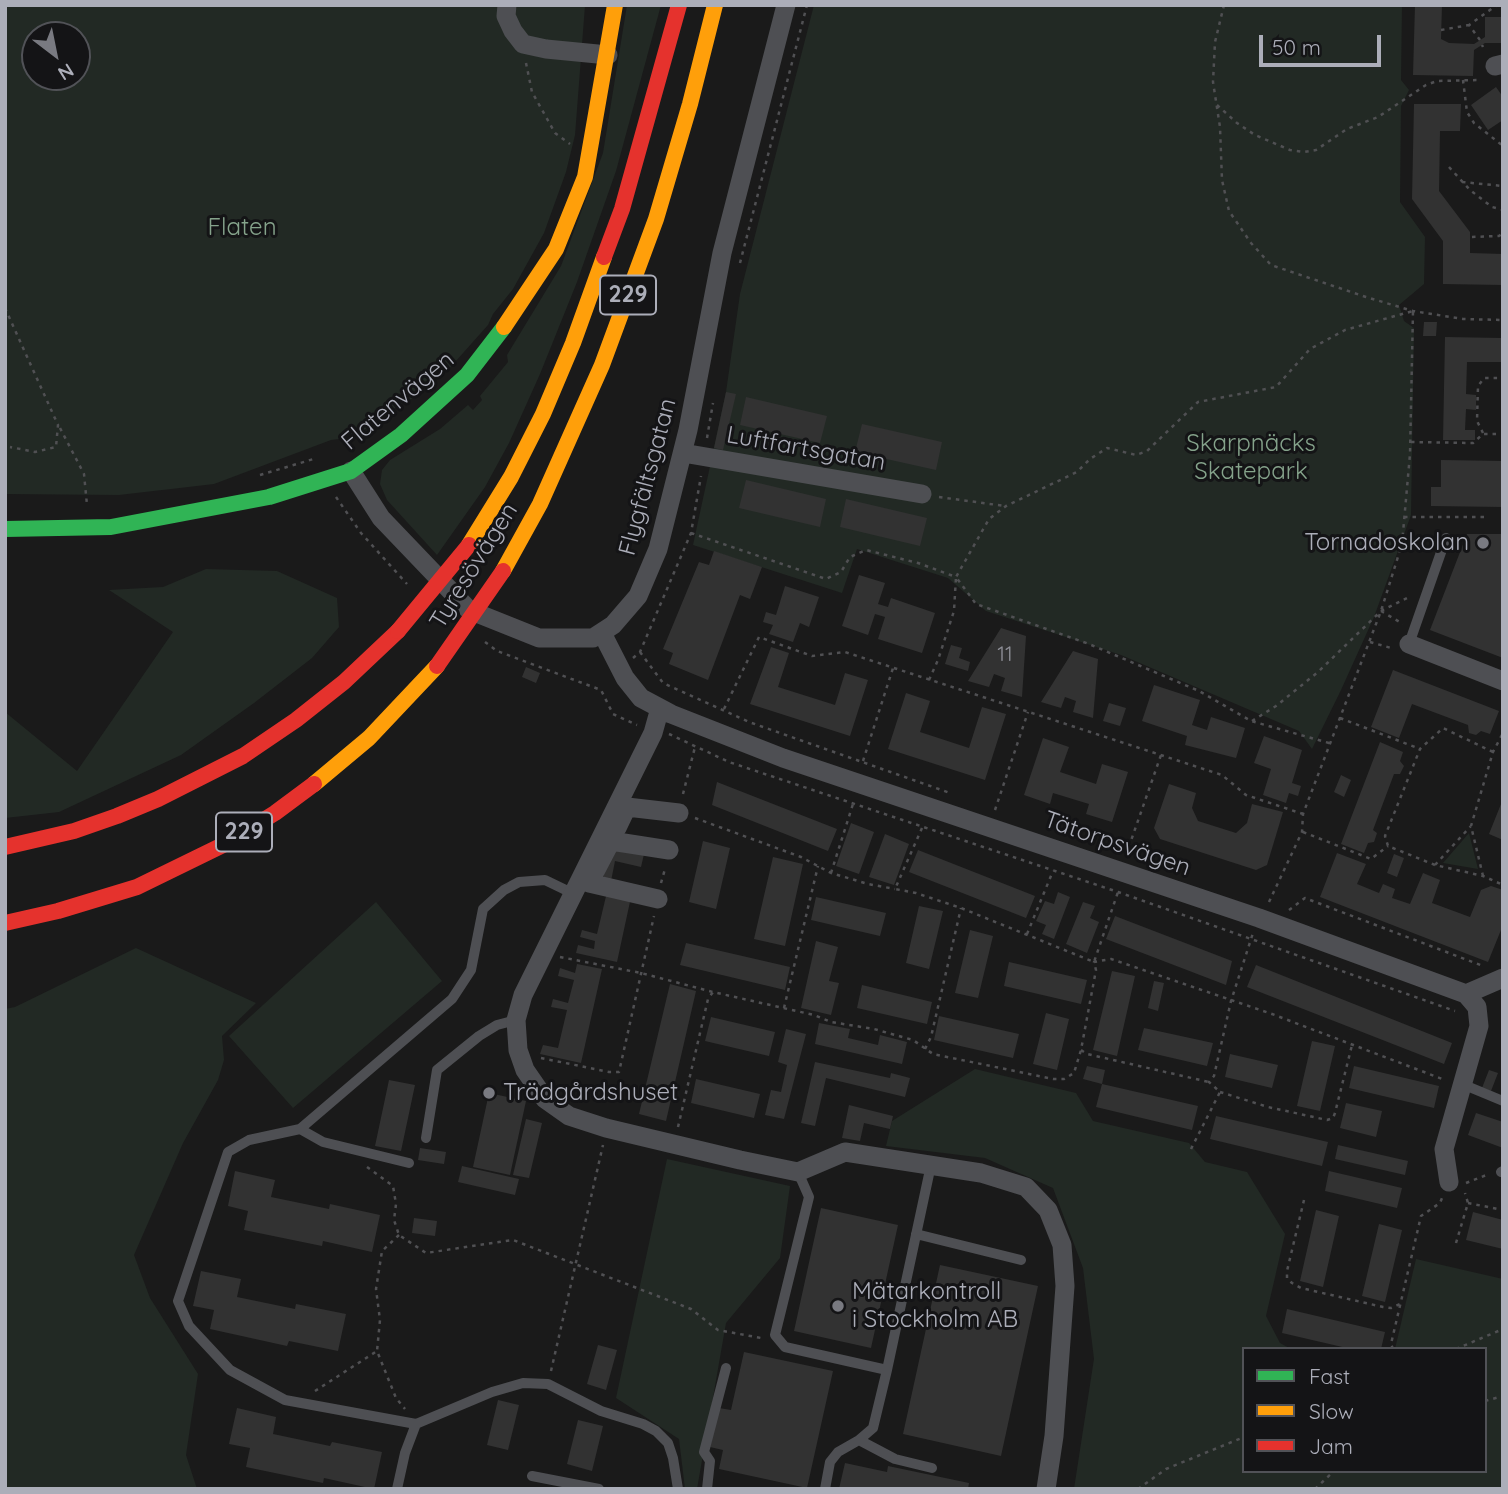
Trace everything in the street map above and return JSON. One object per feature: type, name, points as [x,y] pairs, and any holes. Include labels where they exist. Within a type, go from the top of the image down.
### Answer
[{"type":"main road","name":"Flatenvägen","points":[[5,529],[111,527],[268,497],[351,471],[401,435],[467,375],[518,309],[556,248],[585,177],[615,5]]},
{"type":"main road","name":"Tyresövägen","points":[[5,848],[74,831],[117,816],[159,799],[243,756],[296,720],[344,682],[398,631],[435,590],[469,545],[511,477],[543,414],[573,343],[622,208],[679,5]]},
{"type":"main road","name":"Tyresövägen","points":[[5,923],[58,911],[137,887],[225,844],[275,813],[323,778],[379,729],[437,666],[503,571],[540,504],[602,365],[656,219],[690,104],[715,5]]},
{"type":"street","points":[[506,5],[506,16],[523,44],[608,55]]},
{"type":"street","name":"Flygfältsgatan","points":[[602,633],[613,625],[638,596],[658,549],[683,453],[722,253],[786,5]]},
{"type":"street","name":"Luftfartsgatan","points":[[683,453],[922,494]]},
{"type":"street","points":[[351,471],[381,519],[469,610],[538,638],[593,638],[602,633]]},
{"type":"street","name":"Tätorpsvägen","points":[[602,633],[625,678],[641,698],[660,708],[783,758],[1259,918],[1471,1001]]},
{"type":"street","points":[[1409,644],[1503,681]]},
{"type":"street","points":[[660,708],[653,733],[523,995],[516,1020],[518,1050],[525,1070],[545,1099],[569,1116],[674,1144],[798,1172],[845,1152],[981,1173],[1026,1187],[1048,1210],[1062,1245],[1066,1286],[1054,1436],[1046,1489]]},
{"type":"street","points":[[658,899],[589,883],[627,807],[679,813]]},
{"type":"street","points":[[611,841],[669,850]]},
{"type":"street","points":[[1449,1182],[1444,1149],[1479,1026],[1471,1001],[1498,974]]},
{"type":"lane","points":[[1409,644],[1446,538]]},
{"type":"lane","points":[[574,894],[545,880],[519,882],[504,890],[483,909],[471,970],[452,999],[300,1129],[249,1140],[228,1152],[178,1301],[189,1326],[230,1370],[285,1400],[416,1424],[502,1389],[523,1383],[548,1384],[601,1410],[656,1431],[668,1443],[678,1489]]},
{"type":"lane","points":[[426,1138],[437,1070],[480,1036],[497,1026],[516,1020]]},
{"type":"lane","points":[[1462,1084],[1503,1101]]},
{"type":"lane","points":[[300,1129],[323,1142],[409,1163]]},
{"type":"lane","points":[[825,1489],[830,1462],[838,1452],[873,1428],[931,1165]]},
{"type":"lane","points":[[798,1172],[809,1197],[775,1335],[785,1347],[887,1370]]},
{"type":"lane","points":[[916,1234],[1021,1260]]},
{"type":"lane","points":[[707,1489],[710,1461],[704,1452],[726,1368]]},
{"type":"lane","points":[[397,1489],[405,1453],[416,1424]]},
{"type":"lane","points":[[859,1440],[895,1458],[932,1468]]},
{"type":"lane","points":[[532,1475],[599,1489]]},
{"type":"path","points":[[1224,5],[1215,42],[1213,82],[1222,180],[1229,211],[1251,243],[1271,265],[1413,311],[1463,319],[1503,320]]},
{"type":"path","points":[[1441,30],[1469,25],[1497,5]]},
{"type":"path","points":[[1469,25],[1480,40]]},
{"type":"path","points":[[523,44],[532,92],[555,133],[572,146]]},
{"type":"path","points":[[1216,104],[1255,135],[1290,150],[1304,152],[1316,150],[1348,129],[1378,117],[1437,80],[1463,80],[1492,70]]},
{"type":"path","points":[[1463,80],[1467,112],[1474,123],[1503,146]]},
{"type":"path","points":[[1449,167],[1462,182],[1492,207],[1503,210]]},
{"type":"path","points":[[1462,182],[1503,186]]},
{"type":"path","points":[[1472,237],[1499,236],[1503,233]]},
{"type":"path","points":[[5,309],[83,474],[87,505]]},
{"type":"path","points":[[1209,1082],[1214,1076],[1231,1001],[1251,938],[1259,918],[1284,875],[1302,832],[1303,814],[1381,611],[1402,544],[1410,442],[1413,311]]},
{"type":"path","points":[[929,680],[954,611],[956,577],[989,519],[1006,506],[1077,472],[1107,448],[1136,455],[1147,451],[1198,402],[1276,387],[1310,349],[1345,330],[1413,311]]},
{"type":"path","points":[[1483,434],[1477,421],[1478,386],[1484,378],[1503,378]]},
{"type":"path","points":[[10,447],[35,452],[56,447],[58,425]]},
{"type":"path","points":[[1410,442],[1473,443],[1483,434],[1503,434]]},
{"type":"path","points":[[261,475],[322,457]]},
{"type":"path","points":[[922,494],[1006,506]]},
{"type":"path","points":[[1404,517],[1486,517]]},
{"type":"path","points":[[691,533],[826,579],[841,572],[850,557],[866,550],[918,563],[956,577],[976,604],[1089,644],[1199,691],[1251,721],[1329,743]]},
{"type":"path","points":[[1251,721],[1276,706],[1318,672],[1381,611],[1429,586]]},
{"type":"path","points":[[1369,642],[1390,648],[1409,644],[1407,627],[1381,611]]},
{"type":"path","points":[[723,711],[759,637],[812,656],[845,652],[1222,775],[1246,795],[1303,814]]},
{"type":"path","points":[[862,763],[894,668]]},
{"type":"path","points":[[995,810],[1028,712]]},
{"type":"path","points":[[1340,718],[1420,749]]},
{"type":"path","points":[[1388,846],[1385,836],[1420,749],[1443,727],[1493,752]]},
{"type":"path","points":[[653,733],[670,734],[729,762],[1118,892],[1456,1012],[1471,1001]]},
{"type":"path","points":[[1435,865],[1471,826],[1493,752],[1503,733]]},
{"type":"path","points":[[695,747],[679,813],[801,857],[831,873],[868,884],[916,893],[961,908],[1094,962],[1111,959],[1120,961],[1272,1014],[1440,1079],[1462,1084]]},
{"type":"path","points":[[1125,856],[1161,755]]},
{"type":"path","points":[[831,873],[853,804]]},
{"type":"path","points":[[1471,826],[1483,876]]},
{"type":"path","points":[[895,889],[922,828]]},
{"type":"path","points":[[1302,832],[1371,859],[1388,846]]},
{"type":"path","points":[[1388,846],[1435,865],[1483,876],[1503,885]]},
{"type":"path","points":[[531,1056],[619,1072],[669,850]]},
{"type":"path","points":[[784,1009],[818,866]]},
{"type":"path","points":[[1027,934],[1052,871]]},
{"type":"path","points":[[553,956],[641,973],[831,1022],[874,1029],[913,1040],[925,1049],[953,1059],[1064,1079],[1074,1073],[1082,1050],[1096,970],[1094,962],[1118,892]]},
{"type":"path","points":[[1286,912],[1305,898],[1498,974]]},
{"type":"path","points":[[925,1049],[931,1037],[961,908]]},
{"type":"path","points":[[674,1144],[708,999],[713,992]]},
{"type":"path","points":[[1082,1050],[1087,1054],[1209,1082],[1220,1092],[1268,1107],[1327,1120],[1333,1118],[1335,1113],[1352,1045]]},
{"type":"path","points":[[1191,1149],[1220,1092]]},
{"type":"path","points":[[548,1384],[606,1128]]},
{"type":"path","points":[[353,1150],[363,1165],[393,1186],[396,1204],[394,1220],[399,1235],[426,1253],[513,1240],[691,1309],[718,1330],[778,1341]]},
{"type":"path","points":[[1456,1243],[1468,1203],[1461,1183],[1470,1183],[1502,1171]]},
{"type":"path","points":[[1392,1347],[1421,1216],[1440,1203],[1449,1182]]},
{"type":"path","points":[[1304,1200],[1287,1278],[1301,1288],[1383,1307],[1391,1308],[1400,1304]]},
{"type":"path","points":[[1468,1203],[1503,1210]]},
{"type":"path","points":[[399,1235],[382,1251],[376,1289],[380,1320],[377,1351],[396,1398],[416,1424]]},
{"type":"path","points":[[1461,1347],[1503,1329]]},
{"type":"path","points":[[296,1402],[377,1351]]},
{"type":"path","points":[[1138,1489],[1166,1469],[1242,1438]]},
{"type":"path","points":[[1315,1489],[1332,1473]]},
{"type":"green space","name":"Flaten","points":[[5,5],[585,5],[575,135],[566,172],[544,233],[513,289],[493,314],[488,325],[447,371],[420,394],[354,437],[331,440],[214,484],[119,495],[5,494]]},
{"type":"green space","points":[[627,5],[661,5],[616,171],[577,282],[509,443],[485,487],[437,555],[387,500],[380,484],[382,470],[390,460],[440,429],[468,405],[473,410],[482,400],[480,396],[508,362],[507,355],[561,266],[603,153]]},
{"type":"green space","name":"Skarpnäcks Skatepark","points":[[814,5],[1402,5],[1401,80],[1409,90],[1401,106],[1400,202],[1425,237],[1424,284],[1399,305],[1404,321],[1414,328],[1411,515],[1374,617],[1312,749],[1299,731],[1121,655],[986,611],[948,578],[857,549],[842,593],[693,545],[726,392],[740,294]]},
{"type":"green space","points":[[206,569],[277,571],[337,598],[339,627],[312,658],[181,755],[59,812],[5,818],[5,712],[77,771],[173,632],[109,590],[163,587]]},
{"type":"green space","points":[[1469,833],[1478,869],[1443,863]]},
{"type":"green space","points":[[376,902],[442,981],[293,1108],[229,1036]]},
{"type":"green space","points":[[136,948],[256,1003],[222,1036],[224,1060],[218,1080],[183,1143],[134,1255],[150,1298],[198,1374],[186,1455],[197,1489],[5,1489],[5,1009],[15,1007]]},
{"type":"green space","points":[[975,1069],[1076,1093],[1093,1121],[1189,1143],[1205,1162],[1247,1172],[1285,1234],[1266,1316],[1280,1343],[1287,1347],[1242,1347],[1242,1473],[1487,1473],[1487,1347],[1395,1347],[1416,1259],[1503,1279],[1503,1489],[1074,1489],[1094,1359],[1083,1268],[1053,1188],[985,1158],[886,1146],[892,1121]]},
{"type":"green space","points":[[667,1159],[790,1186],[780,1258],[726,1323],[697,1489],[685,1489],[679,1439],[616,1398]]},
{"type":"building","points":[[1415,5],[1442,5],[1441,39],[1449,43],[1474,44],[1485,37],[1485,17],[1503,17],[1503,43],[1485,43],[1474,50],[1473,76],[1413,75]]},
{"type":"building","points":[[1496,87],[1503,97],[1503,120],[1488,130],[1471,105]]},
{"type":"building","points":[[1414,104],[1461,104],[1460,131],[1440,131],[1439,191],[1470,232],[1470,253],[1503,254],[1503,285],[1443,284],[1443,241],[1412,199]]},
{"type":"building","points":[[1424,322],[1437,322],[1436,336],[1423,336]]},
{"type":"building","points":[[1445,337],[1501,338],[1501,362],[1467,362],[1466,394],[1476,395],[1476,410],[1466,409],[1465,430],[1475,430],[1475,440],[1443,440]]},
{"type":"building","points":[[726,392],[736,394],[723,450],[714,448]]},
{"type":"building","points":[[746,397],[827,416],[820,443],[740,425]]},
{"type":"building","points":[[862,424],[942,442],[936,470],[855,452]]},
{"type":"building","points":[[1441,460],[1503,461],[1503,507],[1431,506],[1431,487],[1441,487]]},
{"type":"building","points":[[746,480],[826,499],[820,527],[739,508]]},
{"type":"building","points":[[846,499],[927,518],[920,546],[840,527]]},
{"type":"building","points":[[1467,534],[1503,534],[1503,658],[1430,630]]},
{"type":"building","points":[[714,551],[762,567],[750,599],[740,595],[708,680],[669,664],[673,653],[663,649],[699,562],[709,565]]},
{"type":"building","points":[[859,575],[885,583],[878,604],[888,607],[891,598],[935,613],[922,653],[878,639],[885,617],[875,614],[868,635],[842,626]]},
{"type":"building","points":[[785,586],[819,597],[809,627],[800,623],[793,642],[769,634],[773,625],[763,622],[766,612],[776,615]]},
{"type":"building","points":[[1001,628],[1026,636],[1022,697],[1001,691],[1005,678],[994,674],[989,687],[968,681]]},
{"type":"building","points":[[951,645],[962,648],[959,658],[970,662],[968,671],[945,664]]},
{"type":"building","points":[[771,647],[789,653],[778,687],[835,705],[845,673],[868,680],[850,736],[750,704]]},
{"type":"building","points":[[1073,651],[1098,659],[1093,718],[1073,712],[1076,701],[1065,697],[1061,708],[1041,702]]},
{"type":"building","points":[[526,667],[540,673],[536,683],[522,677]]},
{"type":"building","points":[[1393,670],[1499,711],[1490,734],[1481,731],[1476,735],[1469,733],[1468,725],[1412,704],[1399,738],[1371,727]]},
{"type":"building","points":[[1154,685],[1200,700],[1192,725],[1207,730],[1211,717],[1245,728],[1236,758],[1185,745],[1187,736],[1142,721]]},
{"type":"building","points":[[906,693],[930,701],[920,732],[969,748],[982,707],[1006,714],[985,780],[888,749]]},
{"type":"building","points":[[1109,703],[1126,708],[1120,726],[1103,721]]},
{"type":"building","points":[[1264,736],[1302,750],[1292,783],[1301,786],[1298,796],[1289,793],[1286,803],[1263,795],[1271,769],[1254,763]]},
{"type":"building","points":[[1043,738],[1069,747],[1060,772],[1096,784],[1102,764],[1128,772],[1112,822],[1086,814],[1089,804],[1053,793],[1050,804],[1024,795]]},
{"type":"building","points":[[1380,742],[1403,752],[1400,761],[1404,766],[1400,774],[1394,774],[1373,830],[1377,833],[1374,842],[1368,843],[1364,853],[1341,844]]},
{"type":"building","points":[[1341,775],[1351,780],[1344,797],[1334,792]]},
{"type":"building","points":[[717,782],[837,829],[828,851],[712,805]]},
{"type":"building","points":[[1169,784],[1196,793],[1192,808],[1198,821],[1236,833],[1247,823],[1252,804],[1283,812],[1267,865],[1256,870],[1160,839],[1154,828]]},
{"type":"building","points":[[1503,799],[1503,840],[1489,834]]},
{"type":"building","points":[[851,823],[874,832],[859,874],[836,866]]},
{"type":"building","points":[[885,834],[909,844],[894,885],[869,877]]},
{"type":"building","points":[[703,841],[730,848],[716,909],[689,902]]},
{"type":"building","points":[[610,846],[644,854],[641,867],[615,861],[611,881],[603,878]]},
{"type":"building","points":[[918,850],[1035,896],[1026,918],[909,872]]},
{"type":"building","points":[[1337,853],[1366,864],[1357,884],[1379,893],[1383,884],[1395,889],[1392,898],[1410,904],[1423,873],[1440,880],[1432,903],[1470,917],[1481,890],[1491,886],[1503,890],[1503,925],[1488,962],[1320,897]]},
{"type":"building","points":[[1394,854],[1404,858],[1397,877],[1387,873]]},
{"type":"building","points":[[773,857],[803,864],[785,946],[754,939]]},
{"type":"building","points":[[607,892],[631,897],[617,962],[576,953],[578,945],[594,949],[595,941],[580,937],[582,930],[597,934]]},
{"type":"building","points":[[1058,892],[1070,897],[1054,939],[1042,934],[1046,925],[1036,921],[1045,901],[1054,904]]},
{"type":"building","points":[[816,897],[886,913],[880,936],[811,920]]},
{"type":"building","points":[[1083,902],[1095,906],[1090,918],[1099,922],[1087,953],[1066,944]]},
{"type":"building","points":[[919,906],[943,911],[929,969],[906,963]]},
{"type":"building","points":[[1115,916],[1232,961],[1226,985],[1106,939]]},
{"type":"building","points":[[970,930],[993,936],[978,998],[955,993]]},
{"type":"building","points":[[816,941],[838,947],[829,981],[839,983],[831,1015],[801,1008]]},
{"type":"building","points":[[686,943],[790,967],[785,990],[680,965]]},
{"type":"building","points":[[1009,962],[1087,980],[1081,1004],[1004,986]]},
{"type":"building","points":[[577,964],[602,969],[581,1063],[540,1054],[543,1045],[558,1048],[567,1010],[551,1007],[553,999],[568,1003],[574,980],[558,976],[560,968],[575,973]]},
{"type":"building","points":[[1256,965],[1452,1043],[1444,1064],[1247,987]]},
{"type":"building","points":[[1112,971],[1135,976],[1117,1056],[1093,1050]]},
{"type":"building","points":[[1154,981],[1164,983],[1158,1011],[1148,1008]]},
{"type":"building","points":[[670,984],[696,991],[666,1121],[639,1114]]},
{"type":"building","points":[[862,985],[932,1002],[927,1024],[857,1008]]},
{"type":"building","points":[[1046,1013],[1069,1019],[1057,1070],[1033,1064]]},
{"type":"building","points":[[939,1016],[1019,1034],[1013,1058],[934,1040]]},
{"type":"building","points":[[711,1017],[775,1032],[769,1056],[705,1041]]},
{"type":"building","points":[[819,1023],[850,1029],[848,1038],[878,1045],[880,1035],[907,1042],[902,1064],[815,1044]]},
{"type":"building","points":[[1144,1028],[1213,1043],[1207,1066],[1138,1050]]},
{"type":"building","points":[[786,1029],[806,1034],[784,1119],[765,1115],[771,1090],[781,1092],[787,1065],[778,1062]]},
{"type":"building","points":[[1312,1041],[1335,1046],[1320,1111],[1297,1106]]},
{"type":"building","points":[[1230,1054],[1278,1065],[1272,1088],[1225,1077]]},
{"type":"building","points":[[815,1062],[890,1078],[891,1073],[910,1078],[905,1097],[826,1078],[815,1126],[801,1123]]},
{"type":"building","points":[[1087,1066],[1105,1070],[1102,1084],[1083,1079]]},
{"type":"building","points":[[1354,1066],[1439,1086],[1434,1108],[1349,1088]]},
{"type":"building","points":[[1489,1070],[1498,1073],[1491,1091],[1482,1088]]},
{"type":"building","points":[[696,1079],[760,1094],[754,1118],[691,1103]]},
{"type":"building","points":[[389,1080],[415,1085],[401,1151],[375,1146]]},
{"type":"building","points":[[1102,1084],[1198,1106],[1192,1130],[1096,1107]]},
{"type":"building","points":[[489,1093],[526,1101],[510,1175],[473,1167]]},
{"type":"building","points":[[1346,1103],[1382,1111],[1376,1137],[1340,1128]]},
{"type":"building","points":[[849,1105],[893,1116],[890,1129],[864,1123],[860,1141],[842,1138]]},
{"type":"building","points":[[1476,1113],[1503,1122],[1503,1148],[1468,1135]]},
{"type":"building","points":[[1216,1116],[1328,1142],[1322,1166],[1210,1139]]},
{"type":"building","points":[[526,1119],[542,1123],[529,1178],[513,1175]]},
{"type":"building","points":[[1338,1145],[1408,1161],[1405,1175],[1335,1159]]},
{"type":"building","points":[[420,1148],[446,1152],[444,1164],[418,1160]]},
{"type":"building","points":[[462,1166],[519,1179],[515,1195],[458,1182]]},
{"type":"building","points":[[235,1171],[275,1180],[271,1197],[329,1209],[330,1204],[380,1215],[372,1252],[323,1241],[322,1246],[244,1230],[248,1211],[228,1206]]},
{"type":"building","points":[[1329,1171],[1402,1188],[1397,1208],[1325,1191]]},
{"type":"building","points":[[821,1208],[898,1225],[871,1348],[794,1331]]},
{"type":"building","points":[[1316,1210],[1339,1216],[1323,1287],[1300,1281]]},
{"type":"building","points":[[1473,1212],[1503,1220],[1503,1249],[1466,1240]]},
{"type":"building","points":[[414,1218],[437,1221],[435,1236],[412,1233]]},
{"type":"building","points":[[1379,1224],[1402,1230],[1385,1302],[1362,1296]]},
{"type":"building","points":[[940,1265],[1038,1286],[1001,1456],[903,1434]]},
{"type":"building","points":[[201,1271],[241,1279],[237,1297],[295,1309],[296,1304],[346,1314],[338,1351],[289,1341],[287,1346],[210,1329],[214,1310],[193,1306]]},
{"type":"building","points":[[1287,1309],[1385,1332],[1381,1347],[1342,1347],[1282,1333]]},
{"type":"building","points":[[598,1345],[617,1350],[606,1390],[587,1384]]},
{"type":"building","points":[[744,1352],[833,1371],[807,1488],[719,1469],[723,1450],[710,1447],[719,1408],[731,1410]]},
{"type":"building","points":[[498,1400],[519,1405],[508,1450],[487,1445]]},
{"type":"building","points":[[237,1408],[276,1417],[273,1434],[330,1446],[332,1442],[382,1452],[374,1489],[324,1478],[323,1483],[246,1467],[250,1448],[229,1444]]},
{"type":"building","points":[[578,1420],[603,1426],[592,1471],[567,1464]]},
{"type":"building","points":[[845,1463],[887,1472],[888,1466],[969,1483],[968,1489],[839,1489]]},
{"type":"traffic: fast","points":[[5,529],[111,527],[269,497],[351,471],[401,435],[467,375],[504,327]]},
{"type":"traffic: slow","points":[[504,327],[556,249],[585,177],[615,5]]},
{"type":"traffic: slow","points":[[503,571],[540,504],[602,365],[656,219],[690,104],[715,5]]},
{"type":"traffic: slow","points":[[469,545],[511,477],[543,414],[573,343],[604,257]]},
{"type":"traffic: slow","points":[[314,784],[369,738],[437,666]]},
{"type":"traffic: jam","points":[[604,257],[622,209],[679,5]]},
{"type":"traffic: jam","points":[[398,631],[469,545]]},
{"type":"traffic: jam","points":[[437,666],[503,571]]},
{"type":"traffic: jam","points":[[5,847],[74,831],[117,816],[158,799],[243,756],[296,720],[344,682],[398,631]]},
{"type":"traffic: jam","points":[[5,923],[58,911],[137,887],[225,844],[275,813],[314,784]]},
{"type":"place","name":"Tornadoskolan","points":[[1483,543]]},
{"type":"place","name":"Trädgårdshuset","points":[[489,1093]]},
{"type":"place","name":"Mätarkontroll i Stockholm AB","points":[[838,1306]]}]
